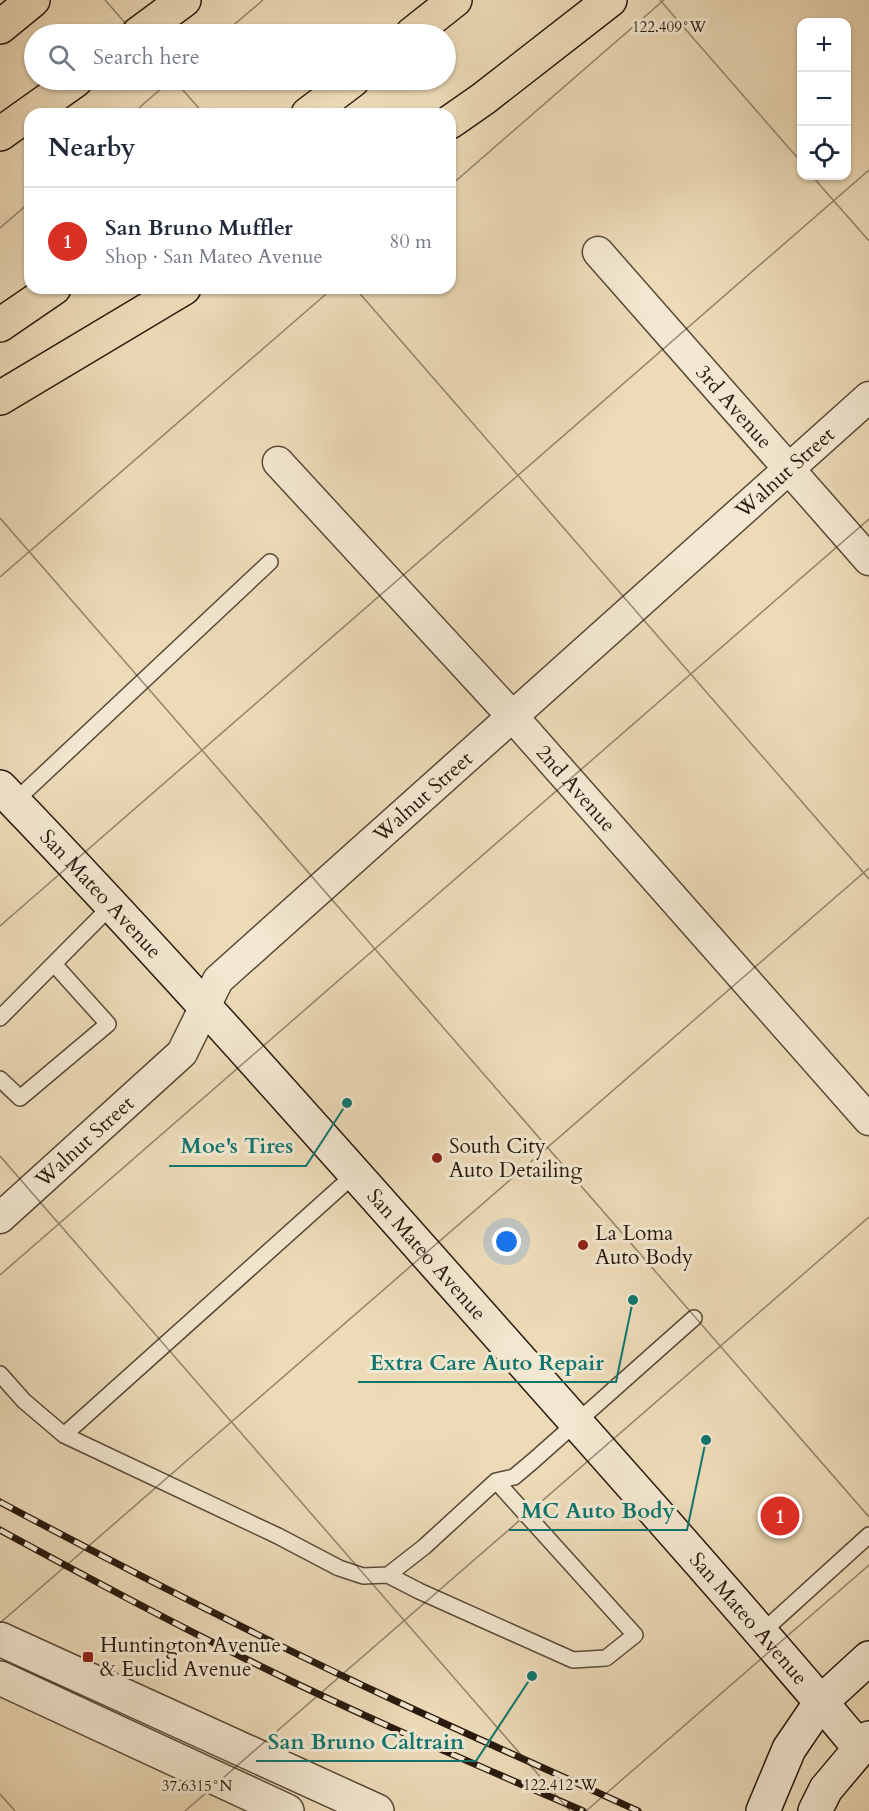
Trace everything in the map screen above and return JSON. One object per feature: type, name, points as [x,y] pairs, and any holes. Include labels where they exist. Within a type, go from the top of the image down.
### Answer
[{"type":"highway","points":[[0,27],[33,0]]},
{"type":"highway","points":[[152,24],[184,0]]},
{"type":"highway","points":[[425,24],[455,0]]},
{"type":"highway","points":[[456,118],[610,0]]},
{"type":"highway","points":[[36,108],[61,90]]},
{"type":"highway","points":[[316,108],[340,90]]},
{"type":"highway","points":[[0,134],[24,117]]},
{"type":"highway","points":[[0,325],[45,294]]},
{"type":"highway","points":[[0,398],[174,294]]},
{"type":"main road","name":"San Mateo Avenue","points":[[7,794],[113,904],[206,1006],[576,1422],[821,1702],[866,1748]]},
{"type":"main road","points":[[0,1639],[377,1811]]},
{"type":"main road","points":[[763,1811],[789,1749],[821,1702],[869,1658]]},
{"type":"main road","points":[[0,1678],[287,1811]]},
{"type":"main road","points":[[815,1811],[826,1789],[866,1748]]},
{"type":"street","name":"3rd Avenue","points":[[598,252],[869,560]]},
{"type":"street","name":"Walnut Street","points":[[0,1218],[182,1053],[219,980],[869,396]]},
{"type":"street","name":"2nd Avenue","points":[[278,462],[513,717],[869,1120]]},
{"type":"lane","points":[[7,794],[270,562]]},
{"type":"lane","points":[[0,1018],[113,904]]},
{"type":"lane","points":[[0,1079],[20,1098],[108,1024],[54,964]]},
{"type":"lane","points":[[64,1435],[355,1174]]},
{"type":"lane","points":[[388,1575],[417,1554],[496,1481],[514,1477],[694,1318]]},
{"type":"lane","points":[[0,1374],[24,1401],[64,1435],[278,1536],[339,1568],[363,1576],[388,1575],[573,1660],[606,1658],[635,1635],[496,1481]]},
{"type":"lane","points":[[761,1634],[869,1534]]},
{"type":"railway","points":[[0,1502],[297,1654],[638,1811]]},
{"type":"railway","points":[[0,1530],[153,1612],[287,1679],[583,1811]]},
{"type":"place","name":"Moe's Tires","points":[[347,1103]]},
{"type":"place","name":"South City Auto Detailing","points":[[437,1158]]},
{"type":"place","name":"La Loma Auto Body","points":[[583,1245]]},
{"type":"place","name":"Extra Care Auto Repair","points":[[633,1300]]},
{"type":"place","name":"MC Auto Body","points":[[706,1440]]},
{"type":"place","name":"San Bruno Muffler","points":[[780,1516]]},
{"type":"place","name":"Huntington Avenue & Euclid Avenue","points":[[88,1657]]},
{"type":"place","name":"San Bruno Caltrain","points":[[532,1676]]}]
